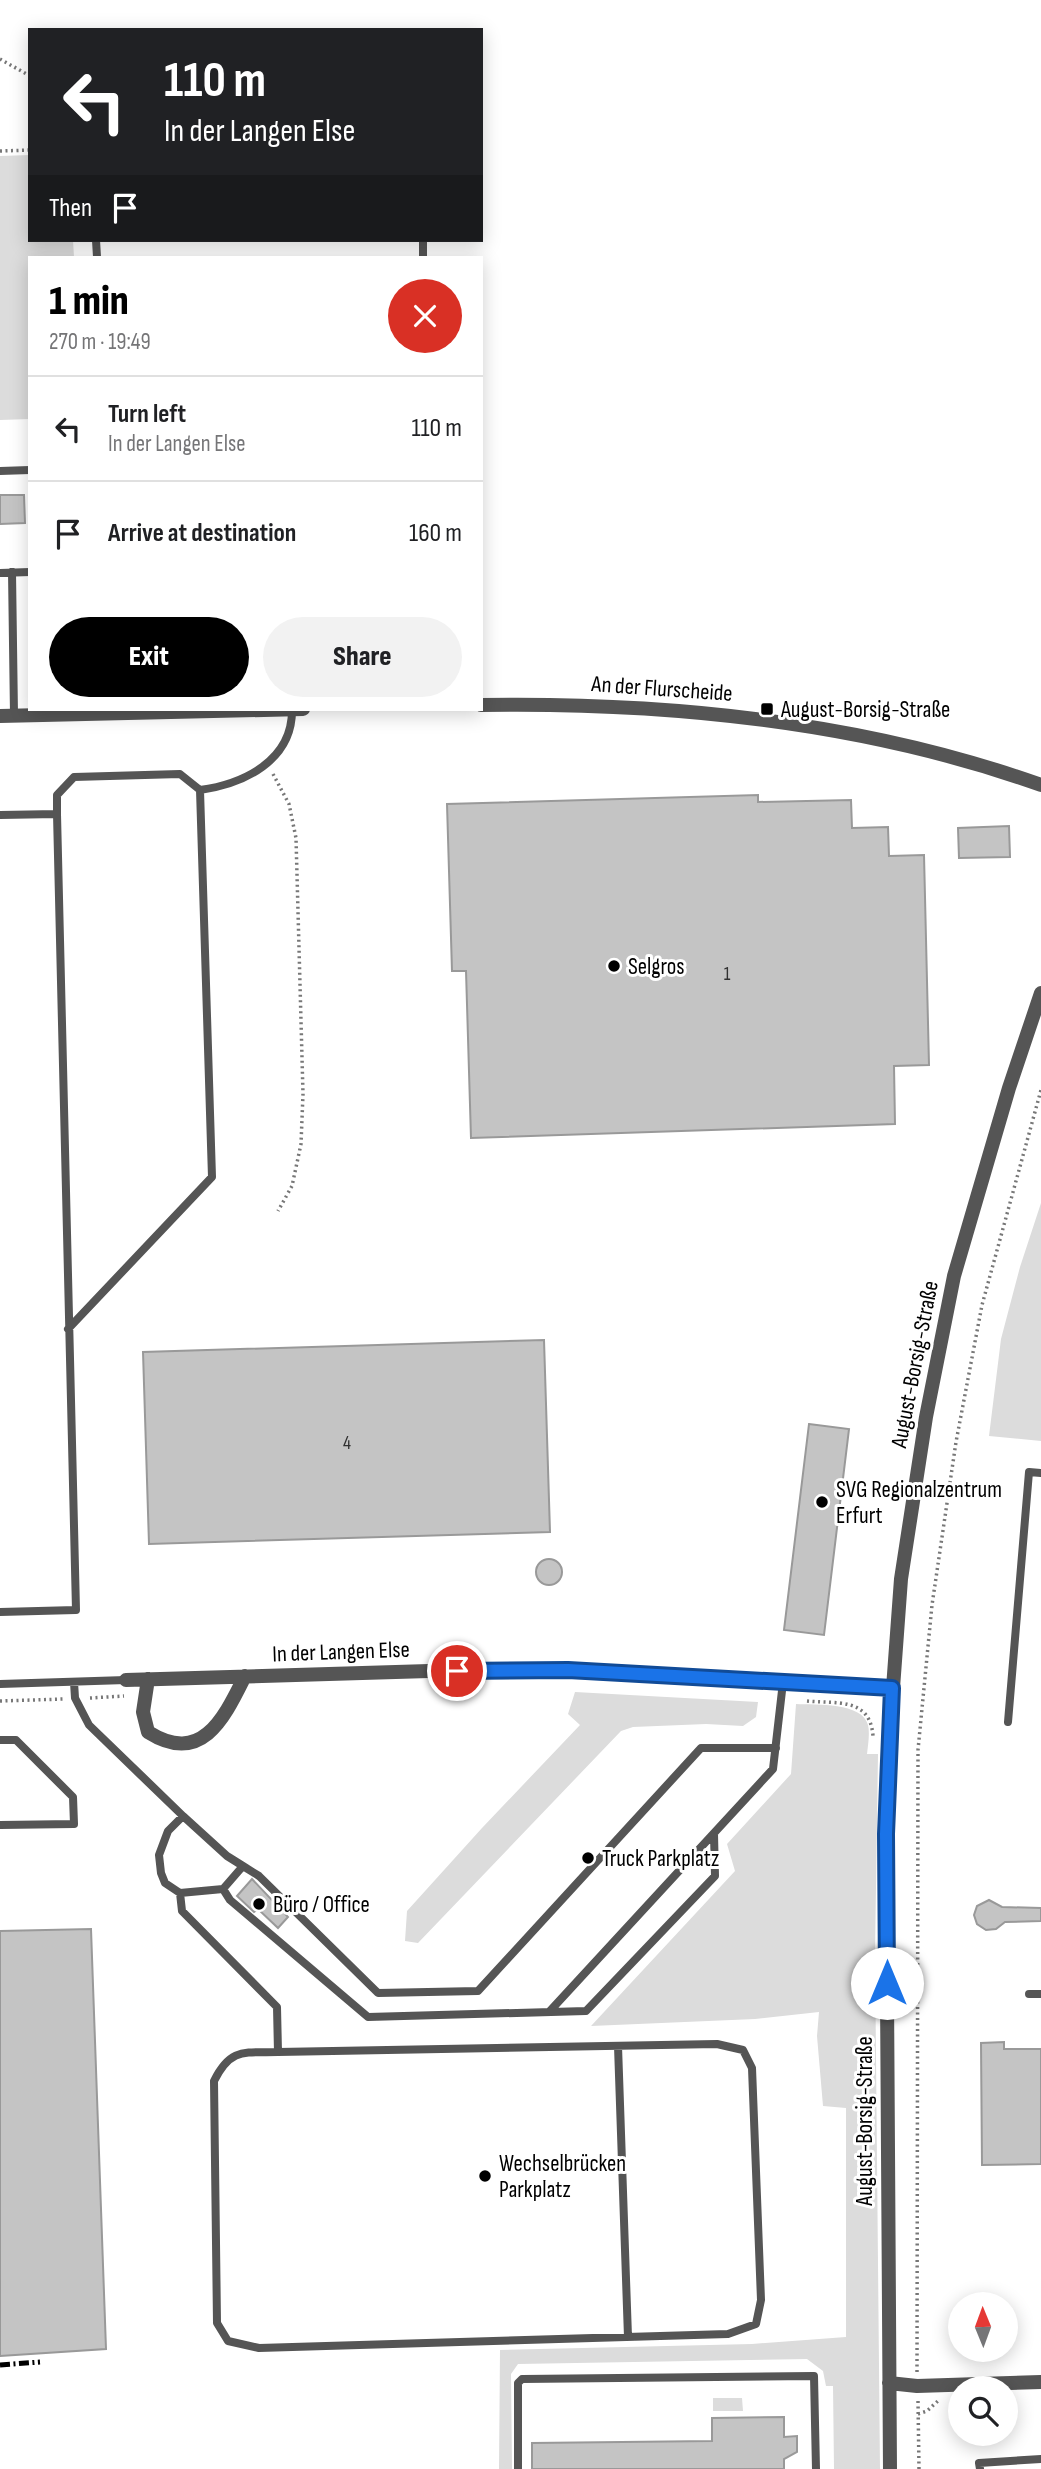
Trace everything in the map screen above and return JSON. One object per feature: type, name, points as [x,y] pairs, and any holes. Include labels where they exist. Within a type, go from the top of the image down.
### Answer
[{"type":"street","name":"An der Flurscheide","points":[[483,705],[550,704],[683,710],[766,720],[911,747],[1041,785]]},
{"type":"street","points":[[7,715],[192,711]]},
{"type":"street","name":"August-Borsig-Straße","points":[[890,2469],[886,1834],[892,1688],[901,1579],[926,1417],[954,1276],[1009,1088],[1041,993]]},
{"type":"street","name":"In der Langen Else","points":[[126,1680],[429,1671],[568,1670],[892,1688]]},
{"type":"street","points":[[148,1679],[142,1712],[148,1732],[164,1742],[181,1744],[198,1741],[224,1718],[245,1676]]},
{"type":"street","points":[[889,2383],[917,2386],[1041,2382]]},
{"type":"lane","points":[[0,471],[28,470]]},
{"type":"lane","points":[[7,715],[12,572]]},
{"type":"lane","points":[[0,573],[28,572]]},
{"type":"lane","points":[[0,1612],[76,1610],[57,795],[74,777],[180,774],[200,790],[226,787],[267,766],[286,736],[292,711]]},
{"type":"lane","points":[[68,1329],[212,1177],[200,790]]},
{"type":"lane","points":[[0,815],[57,814]]},
{"type":"lane","points":[[1008,1722],[1029,1472],[1041,1473]]},
{"type":"lane","points":[[0,1684],[126,1680]]},
{"type":"lane","points":[[74,1682],[75,1698],[89,1725],[227,1856],[259,1876],[378,1993],[478,1990],[701,1748],[776,1748]]},
{"type":"lane","points":[[550,2012],[773,1769],[783,1682]]},
{"type":"lane","points":[[0,1740],[16,1740],[73,1797],[74,1824],[0,1825]]},
{"type":"lane","points":[[183,1816],[168,1831],[159,1855],[164,1883],[180,1893],[223,1889],[243,1866]]},
{"type":"lane","points":[[223,1889],[230,1900],[368,2017],[586,2011],[715,1876],[714,1834]]},
{"type":"lane","points":[[180,1893],[182,1911],[277,2007],[278,2052]]},
{"type":"lane","points":[[1029,1994],[1041,1994]]},
{"type":"lane","points":[[717,2044],[743,2050],[751,2068],[761,2300],[756,2324],[728,2334],[259,2348],[228,2341],[217,2323],[214,2081],[223,2063],[241,2053],[278,2052],[717,2044]]},
{"type":"lane","points":[[618,2046],[628,2337]]},
{"type":"lane","points":[[518,2469],[517,2383],[522,2379],[814,2376],[816,2469]]},
{"type":"lane","points":[[980,2469],[979,2463],[1041,2459]]},
{"type":"path","points":[[0,59],[28,75]]},
{"type":"path","points":[[0,151],[28,150]]},
{"type":"path","points":[[267,766],[279,783],[293,819],[298,872],[303,1094],[301,1144],[292,1186],[278,1211]]},
{"type":"path","points":[[919,2469],[918,1750],[932,1605],[956,1442],[982,1305],[1041,1090]]},
{"type":"path","points":[[0,1700],[145,1695]]},
{"type":"path","points":[[782,1699],[853,1705],[864,1711],[871,1721],[873,1748],[918,1750]]},
{"type":"shaded area","points":[[28,155],[28,242],[73,242],[74,256],[28,256],[28,419],[0,420],[0,156]]},
{"type":"shaded area","points":[[1041,1203],[1041,1441],[989,1436],[1001,1339]]},
{"type":"shaded area","points":[[575,1692],[758,1702],[756,1717],[743,1726],[706,1724],[633,1727],[621,1731],[418,1943],[405,1941],[407,1911],[580,1725],[568,1714]]},
{"type":"shaded area","points":[[796,1704],[837,1706],[857,1712],[868,1725],[867,1754],[878,1754],[875,1954],[880,2469],[834,2469],[833,2386],[826,2386],[823,2371],[807,2359],[518,2364],[511,2374],[512,2469],[499,2469],[500,2350],[752,2344],[846,2337],[846,2108],[823,2106],[817,2036],[819,2012],[755,2019],[591,2026],[735,1871],[727,1844],[791,1774]]},
{"type":"shaded area","points":[[713,2398],[742,2398],[743,2411],[713,2411]]},
{"type":"building","points":[[0,495],[24,495],[25,523],[0,524]]},
{"type":"building","points":[[758,795],[758,802],[851,800],[852,828],[888,827],[889,856],[924,855],[929,1065],[894,1066],[895,1124],[471,1138],[466,971],[452,971],[447,804]]},
{"type":"building","points":[[1009,826],[1010,857],[959,858],[958,828]]},
{"type":"building","points":[[544,1340],[550,1532],[149,1544],[143,1352]]},
{"type":"building","points":[[809,1424],[849,1429],[824,1635],[784,1630]]},
{"type":"building","points":[[549,1559],[558,1563],[562,1572],[558,1581],[549,1585],[540,1581],[536,1572],[540,1563]]},
{"type":"building","name":"Büro / Office","points":[[252,1879],[288,1917],[278,1928],[258,1909],[254,1912],[237,1896]]},
{"type":"building","points":[[989,1900],[1002,1907],[1041,1908],[1041,1921],[1005,1922],[996,1929],[986,1930],[977,1924],[974,1915],[977,1906]]},
{"type":"building","points":[[91,1929],[106,2349],[0,2356],[0,1931]]},
{"type":"building","points":[[1004,2042],[1004,2049],[1041,2049],[1041,2164],[982,2165],[981,2043]]},
{"type":"building","points":[[784,2417],[784,2437],[797,2436],[797,2452],[784,2459],[784,2469],[532,2469],[532,2443],[712,2441],[712,2418]]},
{"type":"railway","points":[[0,2365],[40,2362]]},
{"type":"place","name":"August-Borsig-Straße","points":[[767,709]]},
{"type":"place","name":"Selgros","points":[[614,966]]},
{"type":"place","name":"SVG Regionalzentrum Erfurt","points":[[822,1502]]},
{"type":"place","name":"Truck Parkplatz","points":[[588,1858]]},
{"type":"place","name":"Büro / Office","points":[[259,1904]]},
{"type":"place","name":"Wechselbrücken Parkplatz","points":[[485,2176]]},
{"type":"route","points":[[457,1671],[568,1670],[892,1688],[886,1834],[887,1983]]}]
